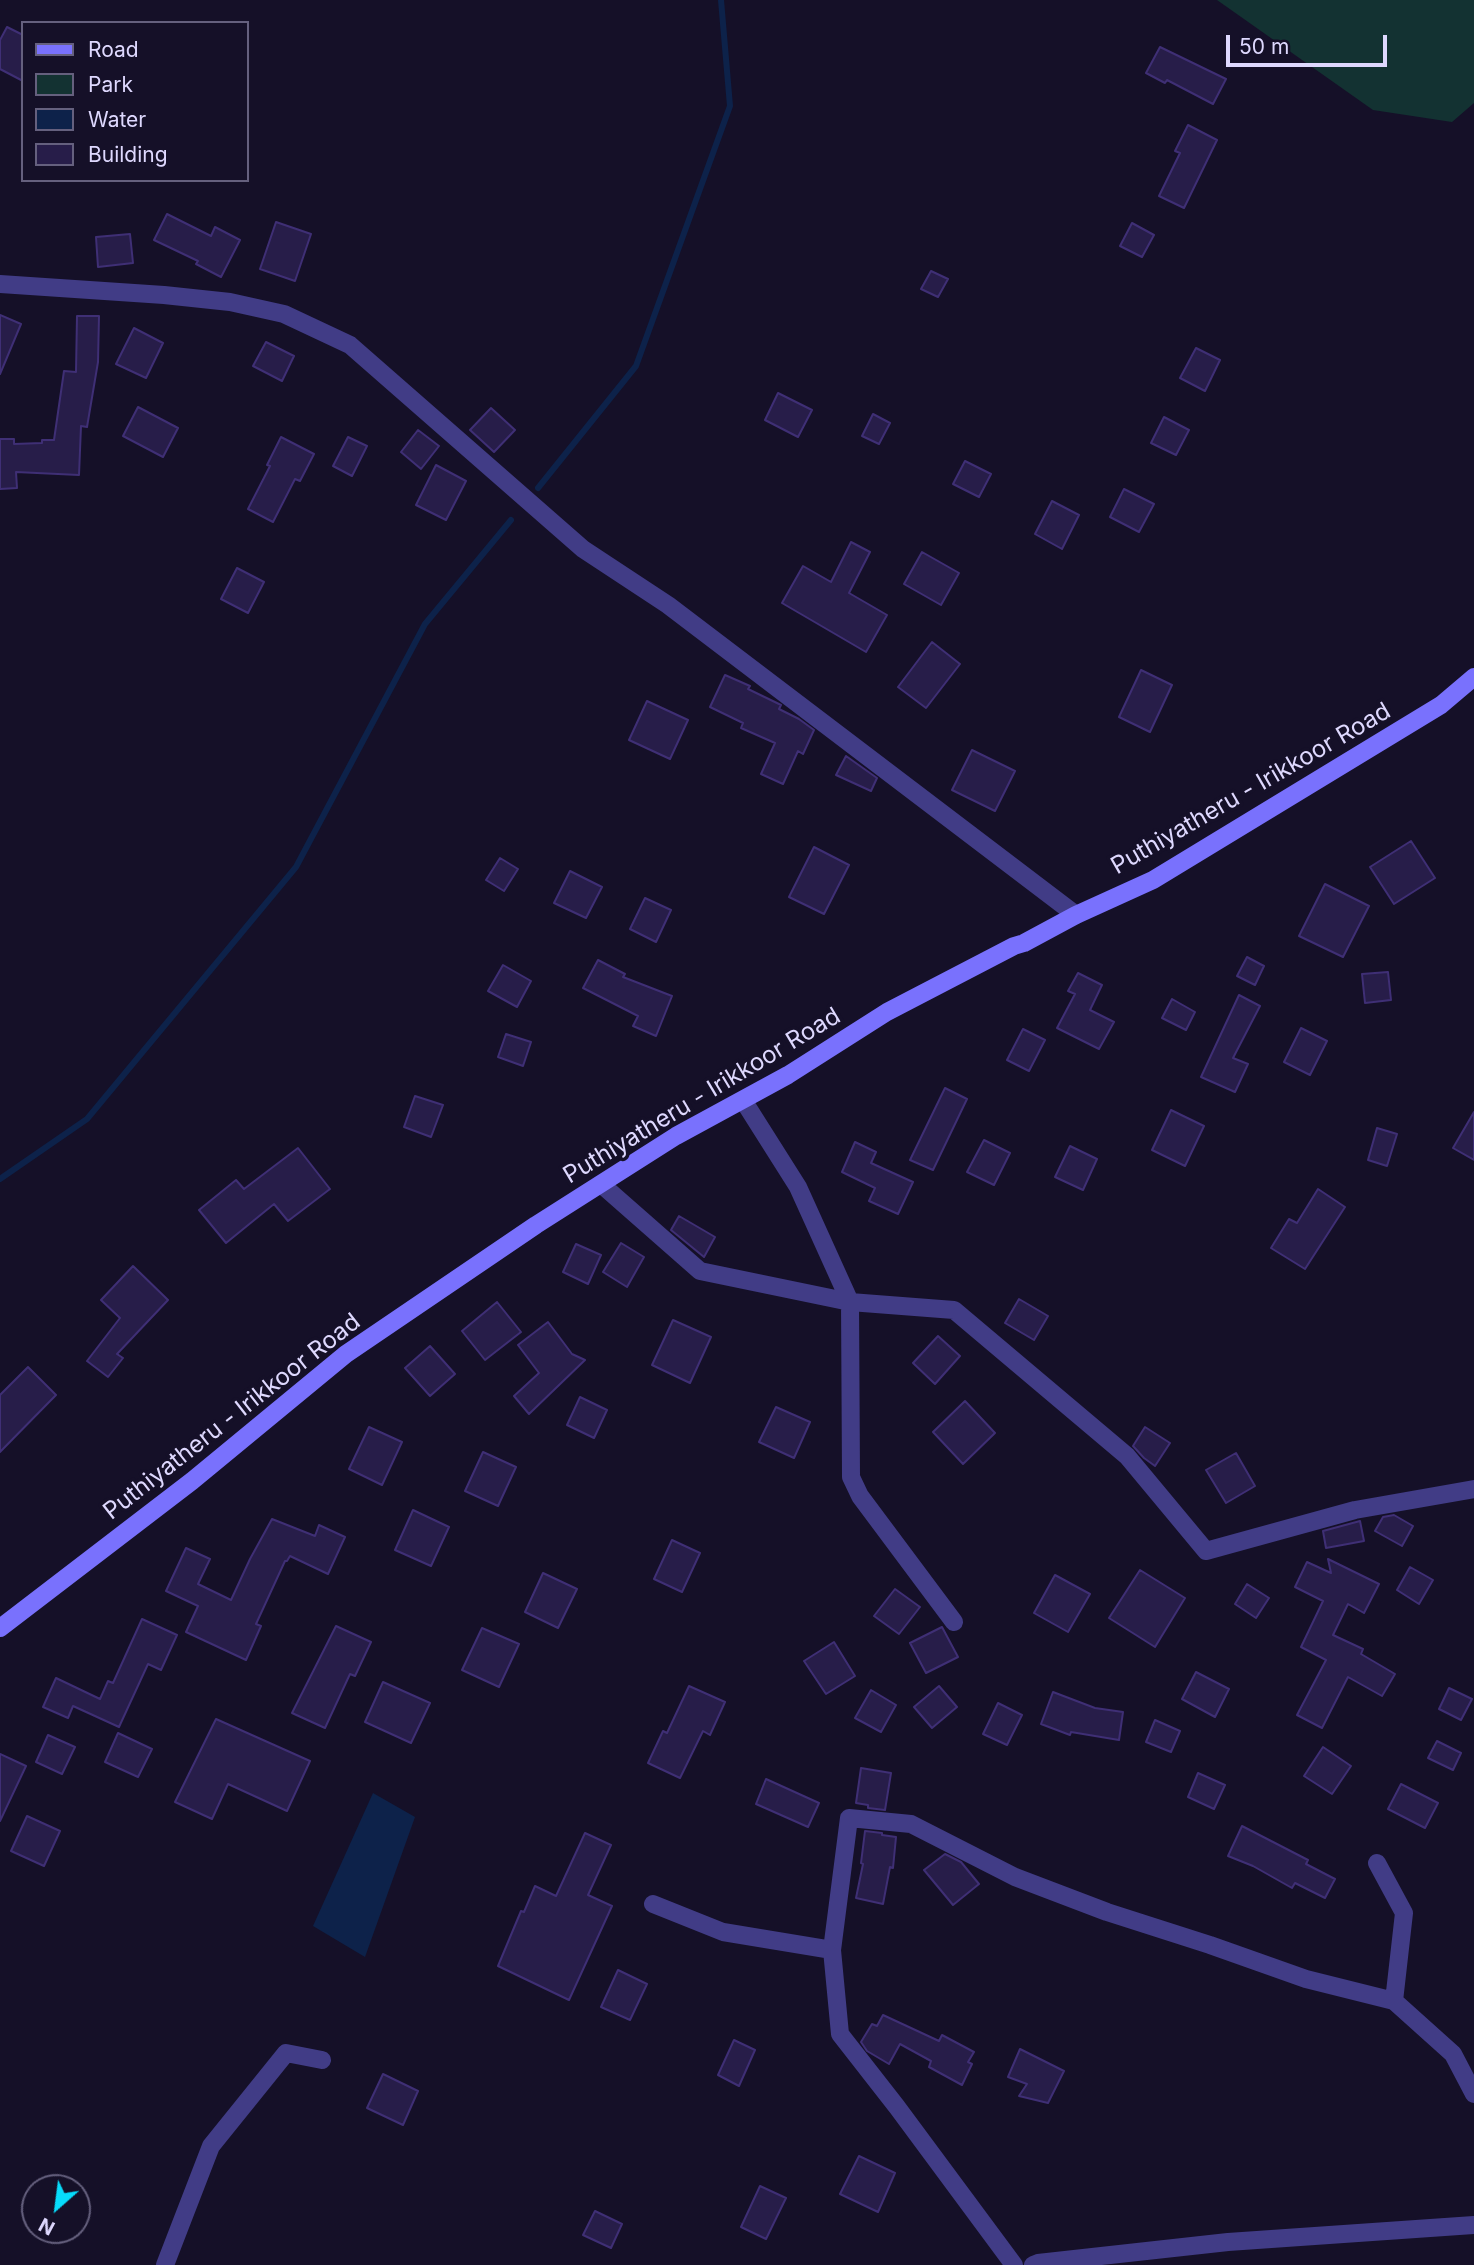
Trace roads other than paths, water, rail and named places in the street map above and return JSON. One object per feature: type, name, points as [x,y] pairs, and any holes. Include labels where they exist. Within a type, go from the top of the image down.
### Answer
[{"type":"main road","name":"Puthiyatheru - Irikkoor Road","points":[[0,1628],[192,1481],[346,1354],[536,1225],[677,1136],[788,1075],[887,1012],[1076,915],[1163,874],[1441,705],[1474,677]]},
{"type":"street","points":[[0,285],[164,295],[230,302],[284,314],[350,345],[583,549],[668,605],[1076,915]]},
{"type":"street","points":[[743,1100],[798,1187],[850,1302],[852,1477],[860,1496],[954,1622]]},
{"type":"street","points":[[601,1184],[700,1271],[850,1302],[954,1310],[1127,1456],[1206,1552],[1355,1510],[1474,1489]]},
{"type":"street","points":[[1014,2265],[840,2034],[832,1950],[849,1818],[911,1824],[1015,1877],[1107,1912],[1306,1979],[1394,2001],[1453,2054],[1474,2094]]},
{"type":"street","points":[[1377,1863],[1404,1913],[1394,2001]]},
{"type":"street","points":[[653,1904],[723,1932],[832,1950]]},
{"type":"street","points":[[165,2265],[211,2146],[286,2053],[322,2060]]},
{"type":"street","points":[[1033,2265],[1228,2242],[1474,2225]]},
{"type":"water","points":[[373,1793],[415,1817],[365,1957],[313,1926]]},
{"type":"waterway","points":[[538,488],[636,366],[730,106],[721,0]]},
{"type":"waterway","points":[[0,1179],[87,1119],[296,867],[425,624],[511,520]]}]
